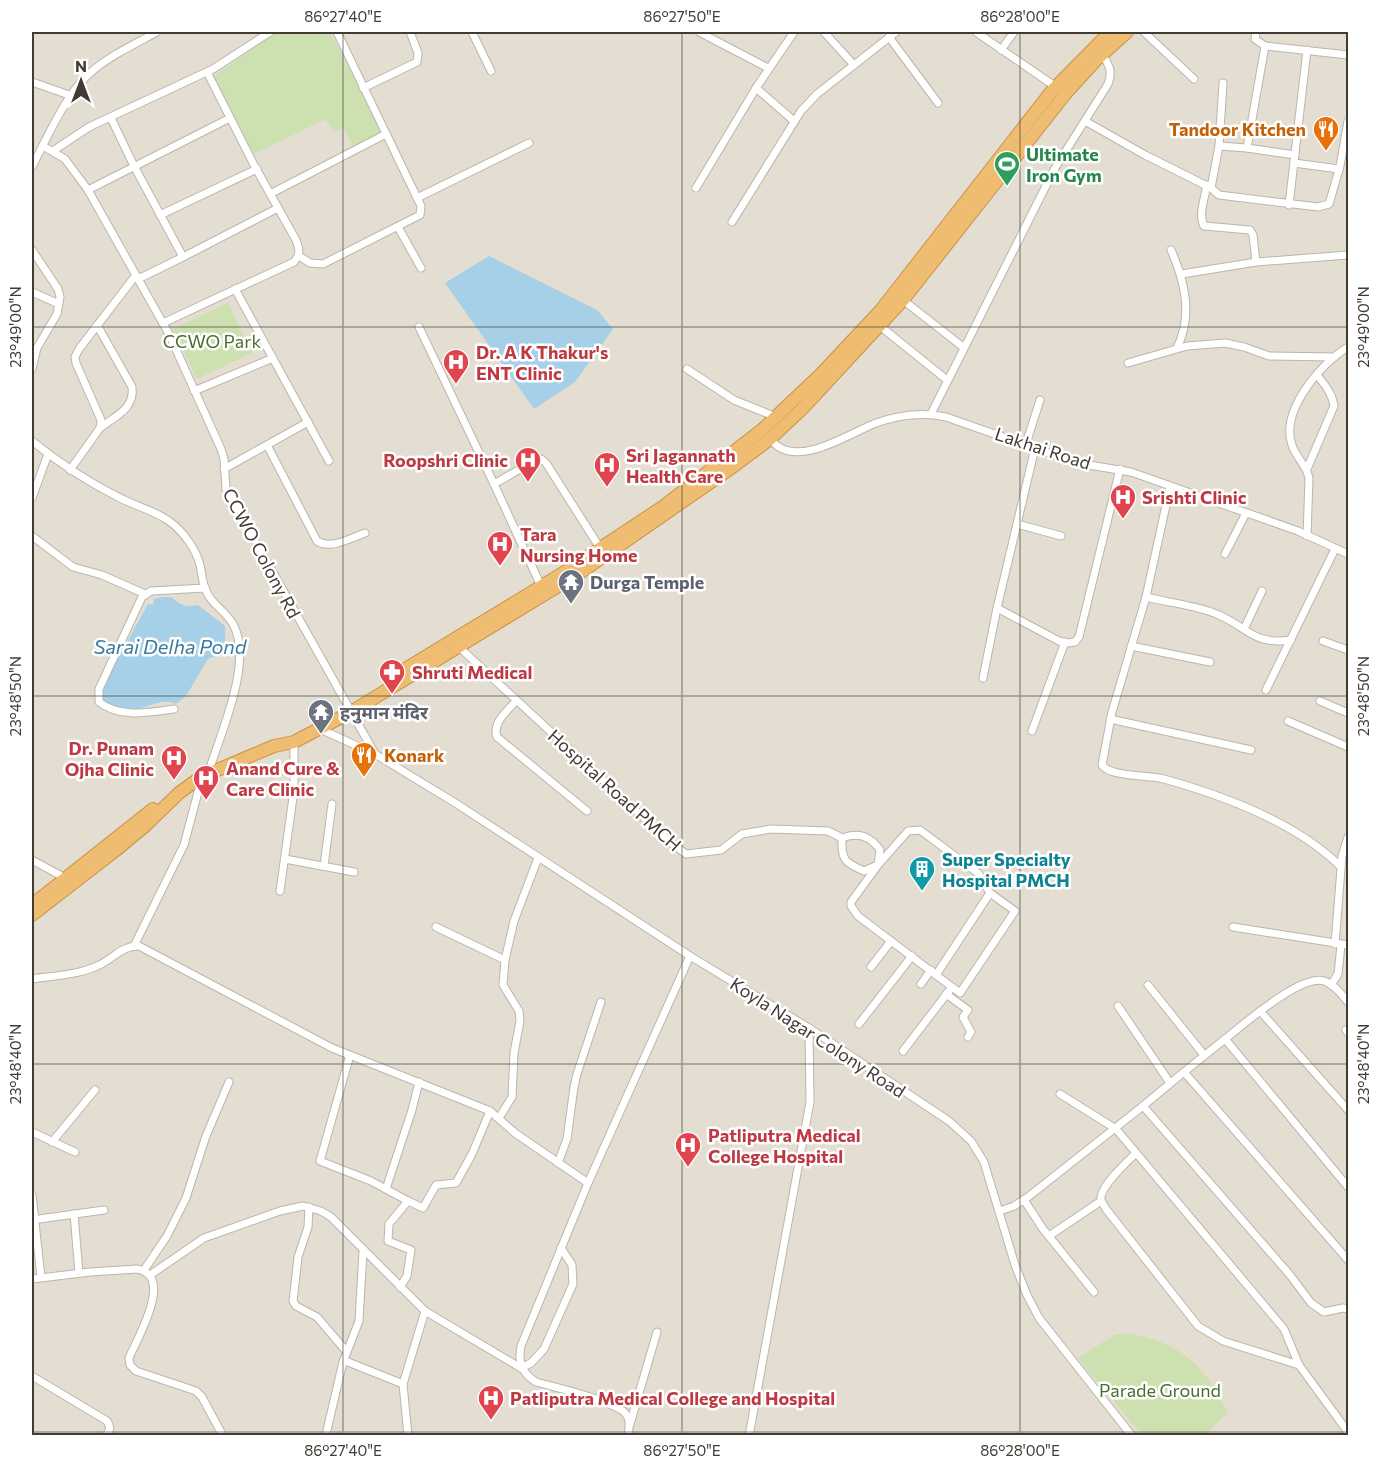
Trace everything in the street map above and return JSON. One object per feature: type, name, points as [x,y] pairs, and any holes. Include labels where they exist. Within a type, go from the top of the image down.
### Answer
[{"type":"highway","points":[[32,915],[164,800],[179,793],[205,775],[274,746],[292,734],[348,708],[459,647],[657,520],[767,434],[776,417],[821,374],[881,310],[1056,87],[1110,32]]},
{"type":"highway","points":[[274,746],[294,742],[320,729],[348,708],[540,586],[562,579],[600,548],[804,408],[903,300],[1066,93],[1102,54],[1127,32]]},
{"type":"highway","points":[[32,905],[70,881]]},
{"type":"street","points":[[32,167],[72,96],[92,71],[157,32]]},
{"type":"street","points":[[52,151],[76,135],[207,72],[270,32]]},
{"type":"street","points":[[299,256],[310,263],[324,264],[420,215],[422,209],[337,32]]},
{"type":"street","points":[[363,88],[417,62],[418,52],[410,32]]},
{"type":"street","points":[[472,32],[491,71]]},
{"type":"street","points":[[699,32],[768,68]]},
{"type":"street","points":[[696,188],[768,68],[794,32]]},
{"type":"street","points":[[824,32],[854,64]]},
{"type":"street","points":[[732,222],[794,121],[817,94],[896,32]]},
{"type":"street","points":[[976,32],[1056,87]]},
{"type":"street","points":[[1002,50],[1014,32]]},
{"type":"street","points":[[1144,32],[1194,79]]},
{"type":"street","points":[[1256,32],[1256,39],[1265,46],[1348,54]]},
{"type":"street","points":[[889,37],[938,103]]},
{"type":"street","points":[[1247,148],[1265,46]]},
{"type":"street","points":[[1290,205],[1307,50]]},
{"type":"street","points":[[931,414],[1055,168],[1112,76],[1111,68],[1102,54]]},
{"type":"street","points":[[163,323],[294,262],[299,256],[296,240],[256,170],[207,72]]},
{"type":"street","points":[[32,82],[72,96]]},
{"type":"street","points":[[1223,83],[1219,146],[1202,221],[1204,226],[1250,230],[1253,235],[1256,262]]},
{"type":"street","points":[[756,88],[794,121]]},
{"type":"street","points":[[88,190],[230,117]]},
{"type":"street","points":[[111,118],[134,166],[183,256]]},
{"type":"street","points":[[1085,121],[1145,155],[1209,187],[1219,195],[1318,207],[1329,204],[1343,166],[1348,120]]},
{"type":"street","points":[[270,194],[386,134]]},
{"type":"street","points":[[417,198],[529,143]]},
{"type":"street","name":"CCWO Colony Rd","points":[[43,146],[65,159],[88,190],[163,323],[221,449],[226,489],[348,708]]},
{"type":"street","points":[[1219,146],[1247,148],[1294,159],[1343,166]]},
{"type":"street","points":[[160,215],[256,170]]},
{"type":"street","points":[[100,428],[99,412],[75,357],[97,325],[137,277],[278,208]]},
{"type":"street","points":[[398,226],[421,268]]},
{"type":"street","points":[[32,250],[58,289],[59,304],[57,314],[34,347],[32,369]]},
{"type":"street","points":[[1171,250],[1182,274],[1185,289],[1183,336],[1177,348]]},
{"type":"street","points":[[1182,274],[1256,262],[1348,255]]},
{"type":"street","points":[[235,289],[329,461]]},
{"type":"street","points":[[32,292],[59,304]]},
{"type":"street","points":[[903,300],[963,347]]},
{"type":"street","points":[[70,470],[100,428],[130,404],[133,396],[132,387],[97,325]]},
{"type":"street","points":[[880,326],[947,380]]},
{"type":"street","points":[[419,327],[540,586]]},
{"type":"street","points":[[1128,363],[1177,348],[1225,343],[1235,344],[1269,356],[1334,357]]},
{"type":"street","points":[[1307,469],[1292,448],[1290,426],[1297,405],[1317,375],[1334,357],[1348,347]]},
{"type":"street","points":[[194,391],[273,358]]},
{"type":"street","points":[[687,369],[734,400],[776,417]]},
{"type":"street","points":[[1307,536],[1309,490],[1307,469],[1334,406],[1328,388],[1317,375]]},
{"type":"street","points":[[1026,444],[1040,400]]},
{"type":"street","name":"Lakhai Road","points":[[767,434],[779,448],[800,452],[832,443],[891,418],[931,414],[946,417],[1089,465],[1120,470],[1170,487],[1246,513],[1348,554]]},
{"type":"street","points":[[224,469],[308,422]]},
{"type":"street","points":[[32,441],[70,470],[93,484],[172,522],[183,533],[195,553],[205,588],[212,602],[232,623],[240,648],[238,680],[205,775],[184,845],[134,946]]},
{"type":"street","points":[[267,445],[317,542],[323,545],[331,544],[365,533]]},
{"type":"street","points":[[983,678],[1035,448]]},
{"type":"street","points":[[32,498],[48,454]]},
{"type":"street","points":[[494,484],[541,459],[546,463],[600,548]]},
{"type":"street","points":[[997,608],[1065,642],[1075,642],[1079,637],[1120,470]]},
{"type":"street","points":[[1170,487],[1146,597],[1110,719],[1102,765],[1110,771],[1160,778],[1234,801],[1319,846],[1341,867]]},
{"type":"street","points":[[1225,554],[1246,513]]},
{"type":"street","points":[[1017,525],[1061,536]]},
{"type":"street","points":[[32,536],[73,567],[102,575],[146,594]]},
{"type":"street","points":[[1266,690],[1335,549]]},
{"type":"street","points":[[174,709],[124,713],[99,702],[99,689],[142,597],[151,591],[205,588]]},
{"type":"street","points":[[1244,629],[1262,591]]},
{"type":"street","points":[[1146,597],[1218,615],[1258,639],[1278,642],[1292,640]]},
{"type":"street","points":[[1323,640],[1348,650]]},
{"type":"street","points":[[1032,731],[1065,642]]},
{"type":"street","points":[[1131,646],[1210,662]]},
{"type":"street","name":"Hospital Road PMCH","points":[[459,647],[671,843],[686,854],[721,850],[742,834],[771,829],[828,831],[842,838]]},
{"type":"street","points":[[516,701],[496,724],[497,737],[587,811]]},
{"type":"street","points":[[1320,701],[1348,712]]},
{"type":"street","name":"Koyla Nagar Colony Road","points":[[348,708],[375,754]]},
{"type":"street","points":[[1110,719],[1251,750]]},
{"type":"street","points":[[1288,721],[1348,747]]},
{"type":"street","name":"Koyla Nagar Colony Road","points":[[320,729],[375,754],[457,804],[690,956],[809,1028],[949,1121],[971,1141],[984,1162],[1015,1265],[1039,1318],[1132,1436]]},
{"type":"street","points":[[280,891],[294,790],[294,742]]},
{"type":"street","points":[[324,866],[332,804]]},
{"type":"street","points":[[920,830],[980,874],[990,893],[1015,911],[960,993],[858,916],[851,906],[851,902],[878,865],[908,831],[920,830]]},
{"type":"street","points":[[859,834],[873,840],[880,850],[878,865],[864,871],[848,865],[841,853],[842,838],[859,834]]},
{"type":"street","points":[[1331,985],[1338,974],[1342,945],[1340,878],[1348,837]]},
{"type":"street","points":[[499,1118],[512,1097],[514,1053],[520,1022],[519,1011],[503,985],[505,960],[514,921],[538,858]]},
{"type":"street","points":[[285,859],[354,872]]},
{"type":"street","points":[[32,860],[70,881]]},
{"type":"street","points":[[1340,878],[1348,881]]},
{"type":"street","points":[[921,984],[933,973],[990,893]]},
{"type":"street","points":[[436,927],[505,960]]},
{"type":"street","points":[[1233,927],[1342,945]]},
{"type":"street","points":[[871,967],[891,941]]},
{"type":"street","points":[[32,979],[87,970],[98,966],[127,947],[145,949],[293,1029],[350,1055],[490,1111],[515,1133],[588,1183]]},
{"type":"street","points":[[521,1368],[519,1358],[521,1346],[561,1248],[690,956]]},
{"type":"street","points":[[859,1024],[912,956]]},
{"type":"street","points":[[1000,1211],[1024,1200],[1116,1129],[1260,1011],[1299,985],[1311,980],[1325,981],[1348,1002]]},
{"type":"street","points":[[1148,985],[1204,1055]]},
{"type":"street","points":[[903,1051],[952,987]]},
{"type":"street","points":[[946,994],[968,1010],[963,1017],[971,1032],[968,1037]]},
{"type":"street","points":[[558,1163],[571,1123],[574,1087],[602,1002]]},
{"type":"street","points":[[1118,1006],[1170,1083]]},
{"type":"street","points":[[1260,1011],[1348,1110]]},
{"type":"street","points":[[749,1436],[810,1102],[809,1028]]},
{"type":"street","points":[[1225,1039],[1348,1187]]},
{"type":"street","points":[[350,1055],[320,1161],[371,1181],[423,1208],[436,1185],[456,1183],[472,1154],[490,1111]]},
{"type":"street","points":[[1184,1072],[1348,1260]]},
{"type":"street","points":[[147,1273],[186,1198],[206,1136],[230,1082]]},
{"type":"street","points":[[386,1189],[419,1082]]},
{"type":"street","points":[[52,1142],[95,1090]]},
{"type":"street","points":[[1060,1094],[1116,1129],[1136,1152],[1284,1329],[1299,1365],[1348,1432]]},
{"type":"street","points":[[1143,1106],[1270,1252],[1311,1303],[1324,1312],[1348,1309]]},
{"type":"street","points":[[32,1132],[75,1152]]},
{"type":"street","points":[[1136,1152],[1108,1183],[1102,1192],[1101,1201],[1198,1326],[1223,1341],[1299,1365]]},
{"type":"street","points":[[32,1195],[41,1277]]},
{"type":"street","points":[[1024,1200],[1048,1236],[1094,1292]]},
{"type":"street","points":[[400,1287],[407,1276],[411,1250],[388,1241],[389,1224],[408,1201]]},
{"type":"street","points":[[1048,1236],[1101,1201]]},
{"type":"street","points":[[309,1207],[308,1227],[298,1257],[293,1301],[296,1306],[317,1317],[346,1351]]},
{"type":"street","points":[[32,1279],[79,1273],[147,1273],[204,1238],[280,1211],[309,1207],[321,1210],[331,1217],[425,1311],[521,1368],[536,1382],[612,1405],[625,1413],[630,1424]]},
{"type":"street","points":[[33,1220],[104,1210]]},
{"type":"street","points":[[74,1214],[79,1273]]},
{"type":"street","points":[[521,1368],[531,1364],[544,1349],[573,1284],[572,1265],[561,1248]]},
{"type":"street","points":[[327,1430],[341,1366],[359,1321],[363,1251]]},
{"type":"street","points":[[147,1273],[153,1282],[150,1314],[129,1358],[130,1365],[136,1371],[196,1391],[202,1397],[223,1436]]},
{"type":"street","points":[[408,1436],[403,1384],[425,1311]]},
{"type":"street","points":[[628,1436],[657,1332]]},
{"type":"street","points":[[343,1362],[403,1384]]},
{"type":"street","points":[[32,1376],[107,1421],[110,1431],[106,1436]]},
{"type":"shaded area","points":[[32,32],[1348,32],[1348,1435],[32,1435]]},
{"type":"green space","points":[[277,32],[330,32],[382,132],[353,148],[344,128],[333,132],[326,119],[254,154],[214,76]]},
{"type":"green space","name":"CCWO Park","points":[[228,303],[252,353],[197,379],[173,329]]},
{"type":"green space","name":"Parade Ground","points":[[1127,1333],[1162,1343],[1188,1358],[1209,1381],[1228,1413],[1204,1435],[1142,1435],[1078,1358],[1115,1335]]},
{"type":"water","points":[[489,256],[597,310],[613,329],[575,382],[534,409],[445,283]]},
{"type":"water","name":"Sarai Delha Pond","points":[[171,597],[187,606],[198,605],[225,626],[225,640],[218,655],[208,659],[186,696],[176,704],[162,702],[138,709],[124,709],[109,704],[101,698],[101,690],[148,604],[153,605],[154,599]]},
{"type":"place","name":"Tandoor Kitchen","points":[[1326,152]]},
{"type":"place","name":"Ultimate Iron Gym","points":[[1007,187]]},
{"type":"place","name":"Dr. A K Thakur's ENT Clinic","points":[[456,385]]},
{"type":"place","name":"Roopshri Clinic","points":[[528,483]]},
{"type":"place","name":"Sri Jagannath Health Care","points":[[607,488]]},
{"type":"place","name":"Srishti Clinic","points":[[1123,520]]},
{"type":"place","name":"Tara Nursing Home","points":[[500,567]]},
{"type":"place","name":"Durga Temple","points":[[571,605]]},
{"type":"place","name":"Shruti Medical","points":[[392,695]]},
{"type":"place","name":"हनुमान मंदिर","points":[[321,735]]},
{"type":"place","name":"Konark","points":[[364,778]]},
{"type":"place","name":"Dr. Punam Ojha Clinic","points":[[174,781]]},
{"type":"place","name":"Anand Cure & Care Clinic","points":[[206,801]]},
{"type":"place","name":"Super Specialty Hospital PMCH","points":[[922,892]]},
{"type":"place","name":"Patliputra Medical College Hospital","points":[[688,1168]]},
{"type":"place","name":"Patliputra Medical College and Hospital","points":[[491,1421]]}]
